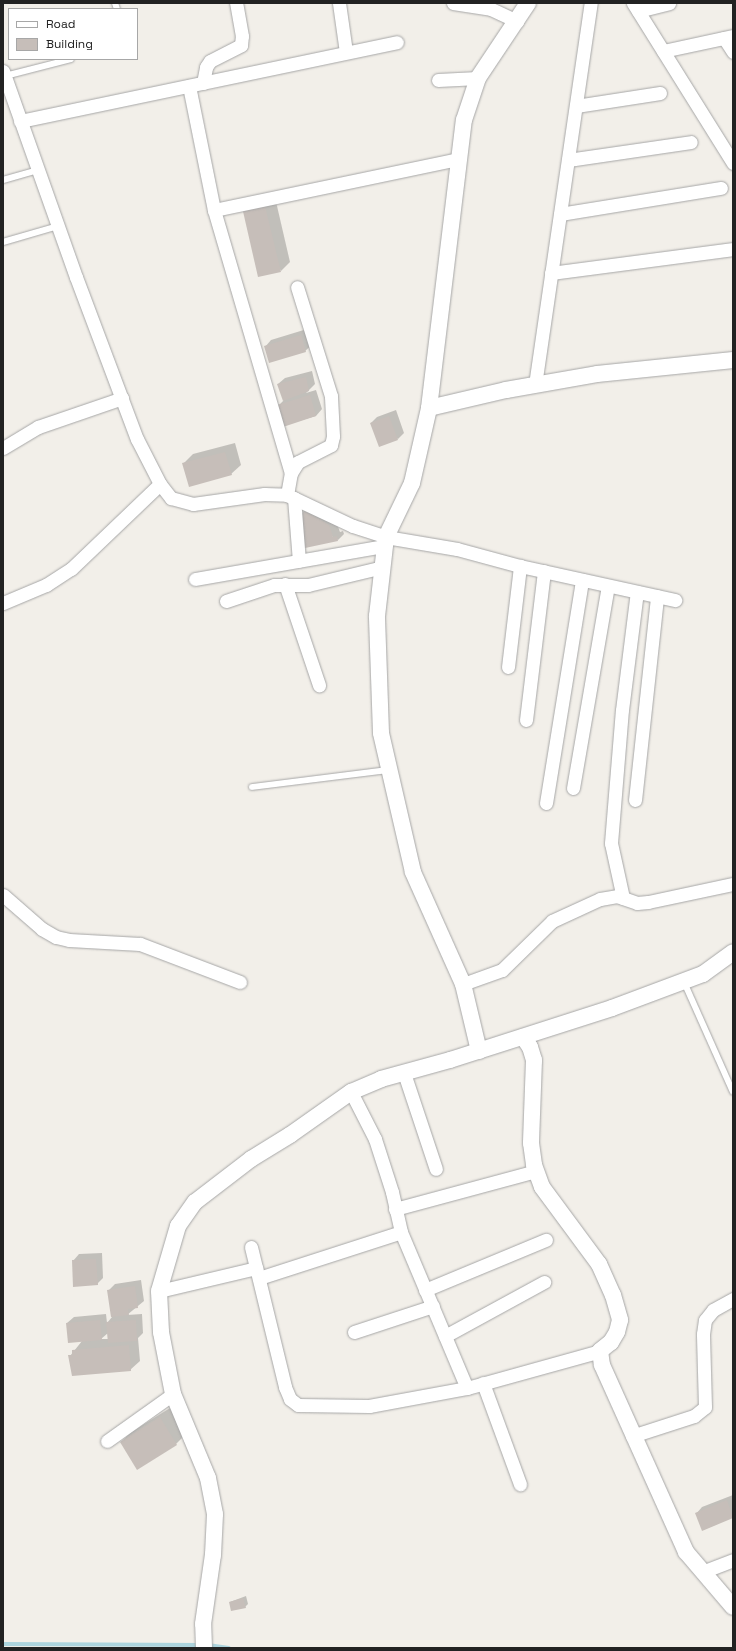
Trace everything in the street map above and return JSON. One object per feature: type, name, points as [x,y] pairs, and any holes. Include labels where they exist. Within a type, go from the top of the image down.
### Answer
[{"type":"street","points":[[204,82],[206,67],[210,61],[241,45],[242,36],[236,3]]},
{"type":"street","points":[[339,3],[346,52]]},
{"type":"street","points":[[453,3],[491,9],[517,21]]},
{"type":"street","points":[[479,1051],[463,984],[413,872],[389,770],[381,733],[377,616],[386,541],[412,483],[429,408],[458,159],[464,120],[478,78],[528,3]]},
{"type":"street","points":[[535,385],[591,3]]},
{"type":"street","points":[[669,3],[636,7],[733,163]]},
{"type":"street","points":[[663,51],[729,37],[733,52]]},
{"type":"street","points":[[20,121],[397,42]]},
{"type":"street","points":[[4,74],[58,226],[137,439],[160,484],[171,498],[193,504],[264,494],[290,497],[386,541]]},
{"type":"street","points":[[438,80],[478,78]]},
{"type":"street","points":[[189,86],[214,210],[292,473],[290,497],[299,561]]},
{"type":"street","points":[[576,106],[660,93]]},
{"type":"street","points":[[568,160],[691,142]]},
{"type":"street","points":[[214,210],[458,159]]},
{"type":"street","points":[[560,214],[721,188]]},
{"type":"street","points":[[551,273],[733,249]]},
{"type":"street","points":[[292,473],[298,462],[331,445],[333,436],[331,396],[297,287]]},
{"type":"street","points":[[429,408],[535,385],[596,374],[733,360]]},
{"type":"street","points":[[3,448],[38,427],[122,398]]},
{"type":"street","points":[[3,603],[46,585],[71,569],[160,484]]},
{"type":"street","points":[[195,579],[299,561],[386,541],[457,548],[520,566],[675,600]]},
{"type":"street","points":[[508,667],[520,566]]},
{"type":"street","points":[[226,600],[284,584],[308,585],[383,567]]},
{"type":"street","points":[[526,720],[544,571]]},
{"type":"street","points":[[546,804],[582,580]]},
{"type":"street","points":[[284,584],[319,685]]},
{"type":"street","points":[[573,788],[608,586]]},
{"type":"street","points":[[623,898],[611,844],[622,710],[637,592]]},
{"type":"street","points":[[635,800],[657,596]]},
{"type":"street","points":[[463,984],[502,970],[540,930],[564,914],[608,897],[623,898],[637,903],[648,902],[733,884]]},
{"type":"street","points":[[3,894],[42,929],[56,937],[69,940],[140,944],[240,982]]},
{"type":"street","points":[[204,1648],[203,1624],[213,1555],[215,1514],[208,1478],[173,1394],[161,1332],[159,1291],[178,1226],[195,1202],[251,1159],[290,1136],[351,1092],[404,1073],[479,1051],[612,1008],[703,974],[733,952]]},
{"type":"street","points":[[251,1248],[285,1387],[290,1399],[298,1405],[369,1406],[467,1388],[600,1351],[611,1342],[617,1332],[620,1320],[613,1295],[599,1264],[542,1188],[536,1171],[531,1143],[534,1060],[530,1047],[523,1037]]},
{"type":"street","points":[[404,1073],[436,1169]]},
{"type":"street","points":[[351,1092],[375,1139],[400,1232],[467,1388]]},
{"type":"street","points":[[395,1209],[536,1171]]},
{"type":"street","points":[[159,1291],[258,1273],[400,1232]]},
{"type":"street","points":[[426,1290],[546,1240]]},
{"type":"street","points":[[445,1336],[544,1282]]},
{"type":"street","points":[[632,1436],[694,1416],[705,1408],[703,1334],[705,1320],[713,1310],[733,1299]]},
{"type":"street","points":[[354,1332],[433,1306]]},
{"type":"street","points":[[600,1351],[602,1365],[632,1436],[686,1552],[733,1607]]},
{"type":"street","points":[[483,1383],[520,1484]]},
{"type":"street","points":[[107,1441],[173,1394]]},
{"type":"street","points":[[702,1572],[733,1560]]},
{"type":"lane","points":[[4,74],[67,60]]},
{"type":"lane","points":[[3,180],[38,170]]},
{"type":"lane","points":[[3,242],[58,226]]},
{"type":"lane","points":[[252,787],[389,770]]},
{"type":"lane","points":[[684,981],[733,1092]]},
{"type":"building","points":[[264,202],[281,272],[258,277],[242,207]]},
{"type":"building","points":[[301,335],[306,352],[269,363],[264,346]]},
{"type":"building","points":[[306,377],[309,391],[283,401],[277,384]]},
{"type":"building","points":[[310,395],[316,416],[283,427],[277,405]]},
{"type":"building","points":[[389,416],[398,440],[379,447],[370,423]]},
{"type":"building","points":[[225,452],[232,475],[189,487],[182,463]]},
{"type":"building","points":[[306,511],[329,525],[333,537],[337,536],[338,541],[305,548],[298,516]]},
{"type":"building","points":[[96,1259],[98,1285],[73,1287],[72,1260]]},
{"type":"building","points":[[135,1286],[138,1308],[128,1309],[129,1315],[111,1317],[107,1290]]},
{"type":"building","points":[[100,1320],[102,1340],[68,1343],[66,1323]]},
{"type":"building","points":[[136,1320],[137,1341],[108,1343],[106,1322]]},
{"type":"building","points":[[129,1345],[131,1371],[72,1376],[68,1355],[72,1355],[72,1350]]},
{"type":"building","points":[[160,1417],[177,1445],[137,1470],[120,1442]]},
{"type":"building","points":[[727,1500],[733,1518],[702,1531],[695,1513]]},
{"type":"building","points":[[243,1598],[246,1608],[231,1611],[229,1602]]},
{"type":"waterway","points":[[3,1644],[201,1645]]},
{"type":"waterway","points":[[208,1645],[229,1648]]}]
